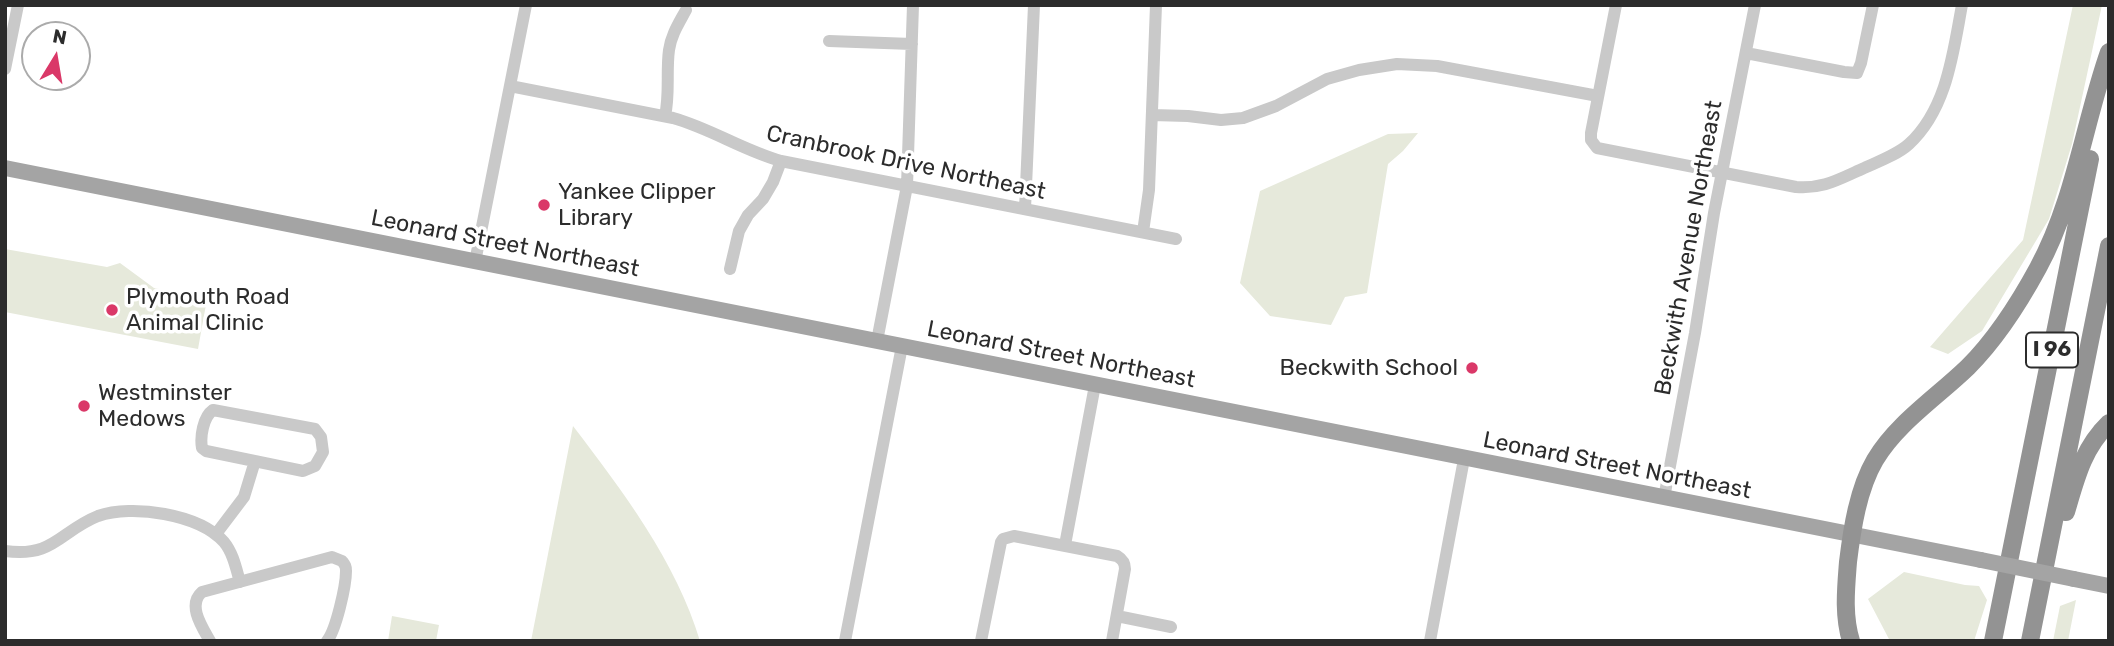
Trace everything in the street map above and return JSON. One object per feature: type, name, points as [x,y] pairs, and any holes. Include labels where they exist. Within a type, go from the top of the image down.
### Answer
[{"type":"highway","points":[[1851,641],[1846,609],[1851,535],[1867,477],[1880,452],[1894,436],[1978,356],[2009,316],[2039,267],[2066,205],[2097,86],[2109,52]]},
{"type":"highway","name":"I 96","points":[[1993,641],[2109,59]]},
{"type":"highway","name":"I 96","points":[[2030,637],[2109,246]]},
{"type":"highway","points":[[2030,637],[2079,467],[2091,442],[2109,424]]},
{"type":"main road","name":"Leonard Street Northeast","points":[[5,168],[2109,586]]},
{"type":"street","points":[[5,69],[18,5]]},
{"type":"street","points":[[475,262],[526,5]]},
{"type":"street","points":[[877,341],[907,186],[913,5]]},
{"type":"street","points":[[1025,209],[1034,5]]},
{"type":"street","points":[[1143,232],[1149,190],[1156,5]]},
{"type":"street","points":[[1616,5],[1591,132],[1593,145],[1605,151],[1796,187],[1815,188],[1883,159],[1908,145],[1927,123],[1942,93],[1952,60],[1962,5]]},
{"type":"street","name":"Beckwith Avenue Northeast","points":[[1664,498],[1755,5]]},
{"type":"street","points":[[1746,53],[1857,73],[1861,65],[1872,5]]},
{"type":"street","points":[[665,116],[668,53],[672,36],[686,10]]},
{"type":"street","points":[[829,41],[912,44]]},
{"type":"street","points":[[1152,115],[1220,120],[1243,118],[1276,106],[1327,79],[1397,64],[1437,66],[1598,96]]},
{"type":"street","name":"Cranbrook Drive Northeast","points":[[510,86],[665,116],[692,124],[746,150],[781,161],[1176,239]]},
{"type":"street","points":[[730,269],[739,231],[773,182],[781,161]]},
{"type":"street","points":[[845,641],[902,346]]},
{"type":"street","points":[[1065,545],[1095,384]]},
{"type":"street","points":[[217,410],[312,428],[318,431],[321,437],[323,452],[315,466],[308,471],[255,461],[210,453],[202,449],[203,429],[210,411],[217,410]]},
{"type":"street","points":[[1430,641],[1464,459]]},
{"type":"street","points":[[216,534],[244,497],[255,461]]},
{"type":"street","points":[[5,551],[29,552],[46,547],[99,516],[125,510],[151,511],[203,526],[216,534],[232,554],[240,582]]},
{"type":"street","points":[[981,641],[1003,539],[1014,536],[1116,556],[1125,563],[1112,641]]},
{"type":"street","points":[[210,641],[195,609],[198,596],[208,590],[332,557],[342,561],[346,572],[338,615],[327,641]]},
{"type":"street","points":[[1117,616],[1171,627]]},
{"type":"shaded area","points":[[2073,5],[2102,5],[2072,144],[2049,219],[1982,331],[1948,354],[1930,347],[2023,240]]},
{"type":"shaded area","points":[[1418,133],[1388,164],[1367,293],[1345,297],[1331,325],[1270,316],[1240,283],[1260,191],[1388,134]]},
{"type":"shaded area","points":[[5,249],[107,267],[120,263],[154,288],[207,299],[198,349],[5,312]]},
{"type":"shaded area","points":[[573,426],[629,502],[663,556],[690,612],[700,641],[531,641]]},
{"type":"shaded area","points":[[1904,572],[1979,586],[1987,600],[1974,641],[1890,641],[1868,599]]},
{"type":"shaded area","points":[[2076,600],[2068,641],[2053,641],[2060,606]]},
{"type":"shaded area","points":[[392,616],[439,625],[436,641],[388,641]]},
{"type":"place","name":"Yankee Clipper Library","points":[[544,205]]},
{"type":"place","name":"Plymouth Road Animal Clinic","points":[[112,310]]},
{"type":"place","name":"Beckwith School","points":[[1472,368]]},
{"type":"place","name":"Westminster Medows","points":[[84,406]]}]
